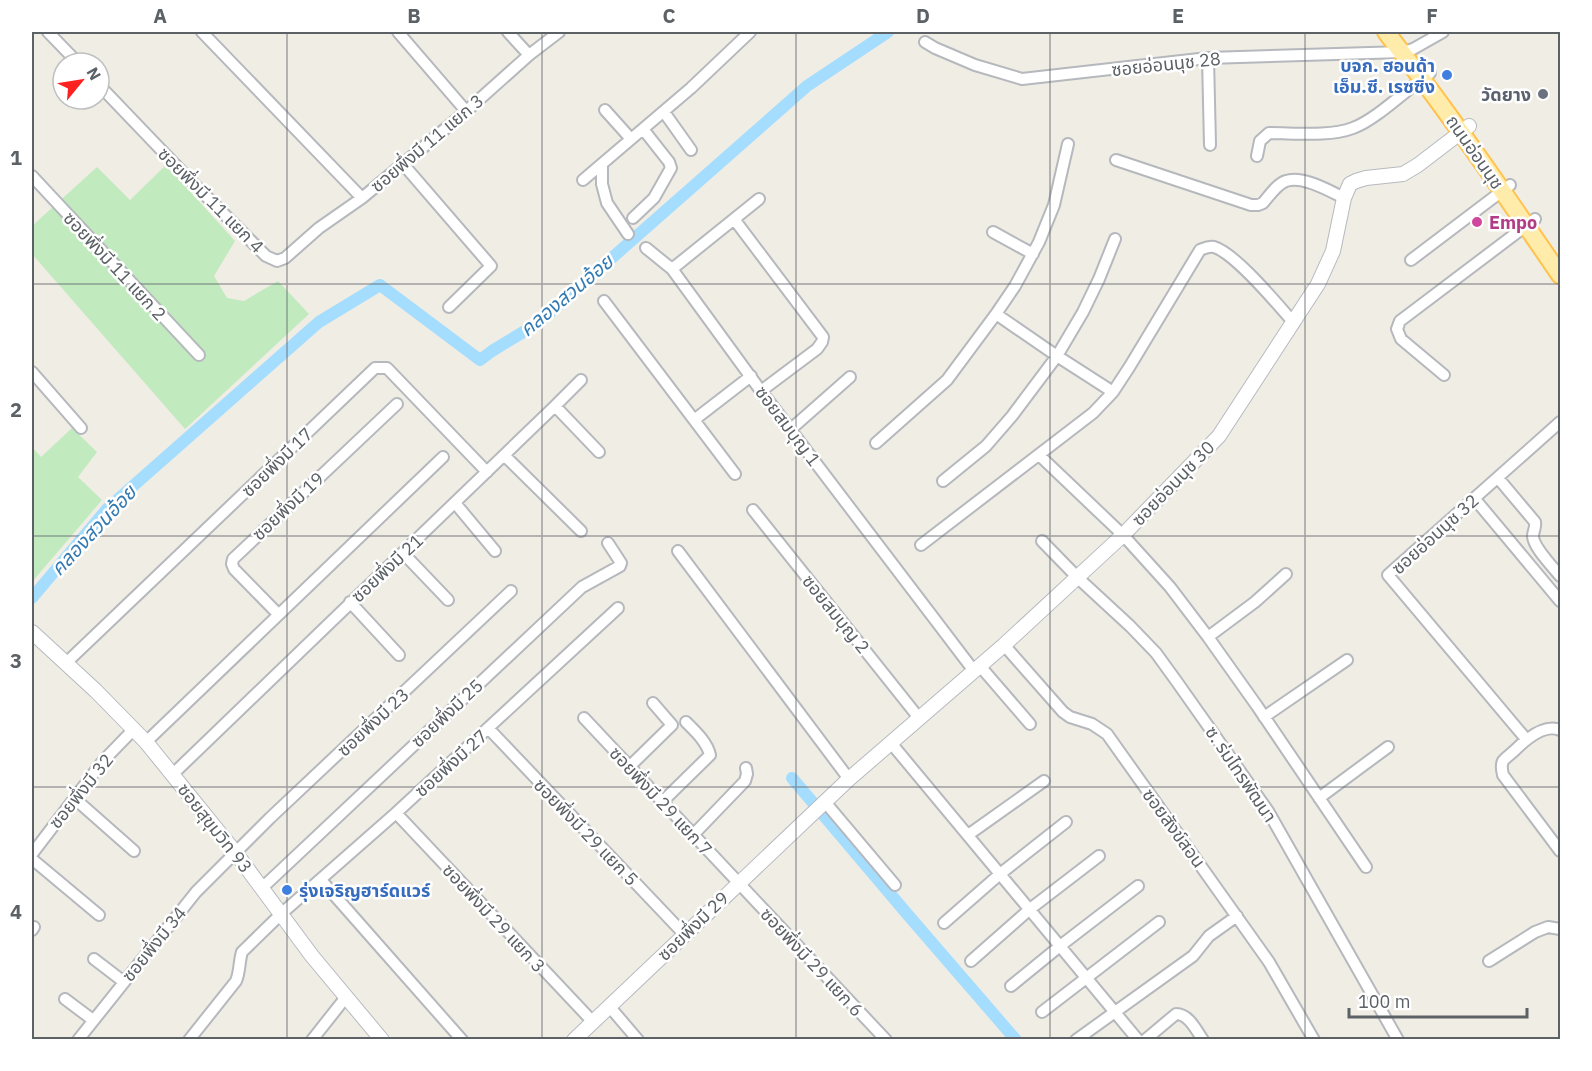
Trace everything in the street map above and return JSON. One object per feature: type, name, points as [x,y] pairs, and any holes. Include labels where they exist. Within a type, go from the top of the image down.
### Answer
[{"type":"main road","name":"ถนนอ่อนนุช","points":[[1386,32],[1408,51]]},
{"type":"main road","name":"ถนนอ่อนนุช","points":[[1399,32],[1408,51],[1506,189],[1560,255]]},
{"type":"main road","name":"ถนนอ่อนนุช","points":[[1531,222],[1560,275]]},
{"type":"street","points":[[48,32],[66,51]]},
{"type":"street","name":"ซอยพึ่งมี 11 แยก 3","points":[[202,32],[362,198],[559,32]]},
{"type":"street","points":[[398,32],[466,111]]},
{"type":"street","points":[[508,32],[529,55]]},
{"type":"street","points":[[583,180],[664,112],[750,32]]},
{"type":"street","points":[[1408,51],[1443,32]]},
{"type":"street","name":"ซอยอ่อนนุช 28","points":[[925,42],[975,65],[1022,79],[1208,58],[1408,51]]},
{"type":"street","points":[[1208,58],[1210,145]]},
{"type":"street","points":[[1257,156],[1260,141],[1269,133],[1329,133],[1354,128],[1371,118],[1426,75]]},
{"type":"street","name":"ซอยพึ่งมี 11 แยก 4","points":[[111,98],[190,180],[271,259],[277,261],[285,258],[318,228],[362,198]]},
{"type":"street","points":[[605,110],[631,139]]},
{"type":"street","points":[[664,112],[691,150]]},
{"type":"street","points":[[633,218],[654,198],[671,168],[669,162],[643,129]]},
{"type":"street","points":[[1116,160],[1258,206],[1286,181],[1307,181],[1344,198],[1350,184],[1356,181],[1403,174],[1419,165],[1465,129]]},
{"type":"street","points":[[876,443],[947,380],[1015,286],[1039,242],[1054,205],[1068,144]]},
{"type":"street","points":[[404,164],[492,266],[448,307]]},
{"type":"street","points":[[602,164],[602,184],[607,203],[628,234]]},
{"type":"street","name":"ซอยพึ่งมี 11 แยก 2","points":[[32,176],[199,355]]},
{"type":"street","points":[[1411,260],[1506,189]]},
{"type":"street","name":"ซอยอ่อนนุช 30","points":[[820,807],[1077,578],[1123,535],[1219,436],[1318,284],[1333,251],[1344,198]]},
{"type":"street","points":[[672,269],[759,199]]},
{"type":"street","points":[[734,219],[823,337],[817,349],[761,391]]},
{"type":"street","points":[[1444,375],[1401,339],[1397,326],[1413,310],[1531,222]]},
{"type":"street","points":[[993,232],[1033,254]]},
{"type":"street","points":[[943,481],[986,446],[1012,416],[1057,356],[1083,312],[1115,239]]},
{"type":"street","points":[[921,545],[1093,413],[1113,392],[1200,250],[1206,247],[1220,250],[1244,269],[1294,323]]},
{"type":"street","name":"ซอยสมบุญ 1","points":[[646,248],[672,269],[761,391],[977,668],[1030,724]]},
{"type":"street","points":[[603,301],[735,474]]},
{"type":"street","points":[[996,314],[1113,392]]},
{"type":"street","name":"ซอยพึ่งมี 17","points":[[66,663],[375,368],[387,368],[487,472]]},
{"type":"street","points":[[32,372],[81,428]]},
{"type":"street","points":[[694,420],[751,376]]},
{"type":"street","points":[[791,429],[850,377]]},
{"type":"street","name":"ซอยพึ่งมี 21","points":[[173,774],[581,380]]},
{"type":"street","name":"ซอยพึ่งมี 19","points":[[278,614],[234,569],[233,559],[397,404]]},
{"type":"street","points":[[555,406],[600,452]]},
{"type":"street","name":"ซอยอ่อนนุช 32","points":[[1526,739],[1388,574],[1560,422]]},
{"type":"street","points":[[504,455],[581,531]]},
{"type":"street","points":[[1039,455],[1123,535],[1170,587],[1208,637],[1366,867]]},
{"type":"street","points":[[146,742],[443,457]]},
{"type":"street","points":[[1498,478],[1535,522],[1534,541],[1560,576]]},
{"type":"street","points":[[1474,498],[1560,601]]},
{"type":"street","points":[[455,503],[495,551]]},
{"type":"street","name":"ซอยสมบุญ 2","points":[[753,510],[919,718]]},
{"type":"street","name":"ซ. ร่มไทรพัฒนา","points":[[1041,541],[1156,653],[1268,811],[1398,1040]]},
{"type":"street","name":"ซอยพึ่งมี 25","points":[[262,888],[582,587],[620,566],[621,563],[608,543]]},
{"type":"street","points":[[678,551],[849,779]]},
{"type":"street","points":[[403,553],[448,600]]},
{"type":"street","points":[[1208,637],[1255,602],[1286,574]]},
{"type":"street","name":"ซอยพึ่งมี 23","points":[[235,852],[511,591]]},
{"type":"street","points":[[350,602],[399,655]]},
{"type":"street","name":"ซอยพึ่งมี 27","points":[[189,1040],[236,981],[243,952],[281,914],[489,729],[618,609]]},
{"type":"street","name":"ซอยสุขุมวิท 93","points":[[32,632],[146,742],[235,852],[312,956],[382,1040]]},
{"type":"street","name":"ซอยสังข์สอน","points":[[1004,645],[1063,712],[1070,717],[1092,724],[1107,734],[1269,962],[1314,1040]]},
{"type":"street","points":[[1264,717],[1347,660]]},
{"type":"street","points":[[629,767],[672,725],[653,703]]},
{"type":"street","name":"ซอยพึ่งมี 29 แยก 7","points":[[584,718],[738,884]]},
{"type":"street","points":[[662,802],[710,755],[704,742],[686,722]]},
{"type":"street","name":"ซอยพึ่งมี 32","points":[[32,854],[103,762],[134,729]]},
{"type":"street","name":"ซอยพึ่งมี 29 แยก 5","points":[[489,729],[685,934]]},
{"type":"street","points":[[1560,730],[1545,729],[1526,739],[1503,761],[1502,769],[1503,776],[1560,851]]},
{"type":"street","points":[[891,743],[1138,1040]]},
{"type":"street","points":[[1319,798],[1388,747]]},
{"type":"street","points":[[693,835],[744,781],[747,774],[746,768]]},
{"type":"street","points":[[968,835],[1044,781]]},
{"type":"street","points":[[74,798],[134,851]]},
{"type":"street","points":[[820,807],[895,885]]},
{"type":"street","name":"ซอยพึ่งมี 29","points":[[574,1040],[820,807]]},
{"type":"street","name":"ซอยพึ่งมี 29 แยก 3","points":[[396,813],[592,1022]]},
{"type":"street","points":[[944,923],[1000,874],[1066,822]]},
{"type":"street","name":"ซอยพึ่งมี 34","points":[[78,1040],[185,904],[235,852]]},
{"type":"street","points":[[971,961],[1030,909],[1099,856]]},
{"type":"street","points":[[32,859],[99,915]]},
{"type":"street","points":[[321,879],[462,1040]]},
{"type":"street","name":"ซอยพึ่งมี 29 แยก 6","points":[[738,884],[886,1040]]},
{"type":"street","points":[[1011,986],[1138,886]]},
{"type":"street","points":[[1076,1040],[1193,956],[1209,936],[1237,916]]},
{"type":"street","points":[[1042,1012],[1159,922]]},
{"type":"street","points":[[1489,961],[1535,932],[1548,927],[1560,929]]},
{"type":"street","points":[[94,959],[124,982]]},
{"type":"street","points":[[312,1040],[346,997]]},
{"type":"street","points":[[65,999],[93,1020]]},
{"type":"street","points":[[609,1006],[639,1040]]},
{"type":"street","points":[[1145,1040],[1179,1013],[1185,1015],[1203,1040]]},
{"type":"green space","points":[[166,165],[235,241],[214,276],[227,298],[244,301],[278,281],[309,314],[185,429],[32,254],[32,226],[97,167],[130,200]]},
{"type":"green space","points":[[72,428],[97,452],[78,477],[102,500],[32,582],[32,447],[41,457]]},
{"type":"waterway","name":"คลองสวนอ้อย","points":[[32,598],[107,509],[319,322],[380,285],[480,360],[538,323],[807,86],[888,32]]},
{"type":"waterway","points":[[792,778],[1016,1040]]},
{"type":"place","name":"บจก. ฮอนด้า เอ็ม.ซี. เรซซิ่ง","points":[[1447,75]]},
{"type":"place","name":"วัดยาง","points":[[1543,94]]},
{"type":"place","name":"Empo","points":[[1477,222]]},
{"type":"place","name":"รุ่งเจริญฮาร์ดแวร์","points":[[287,890]]}]
